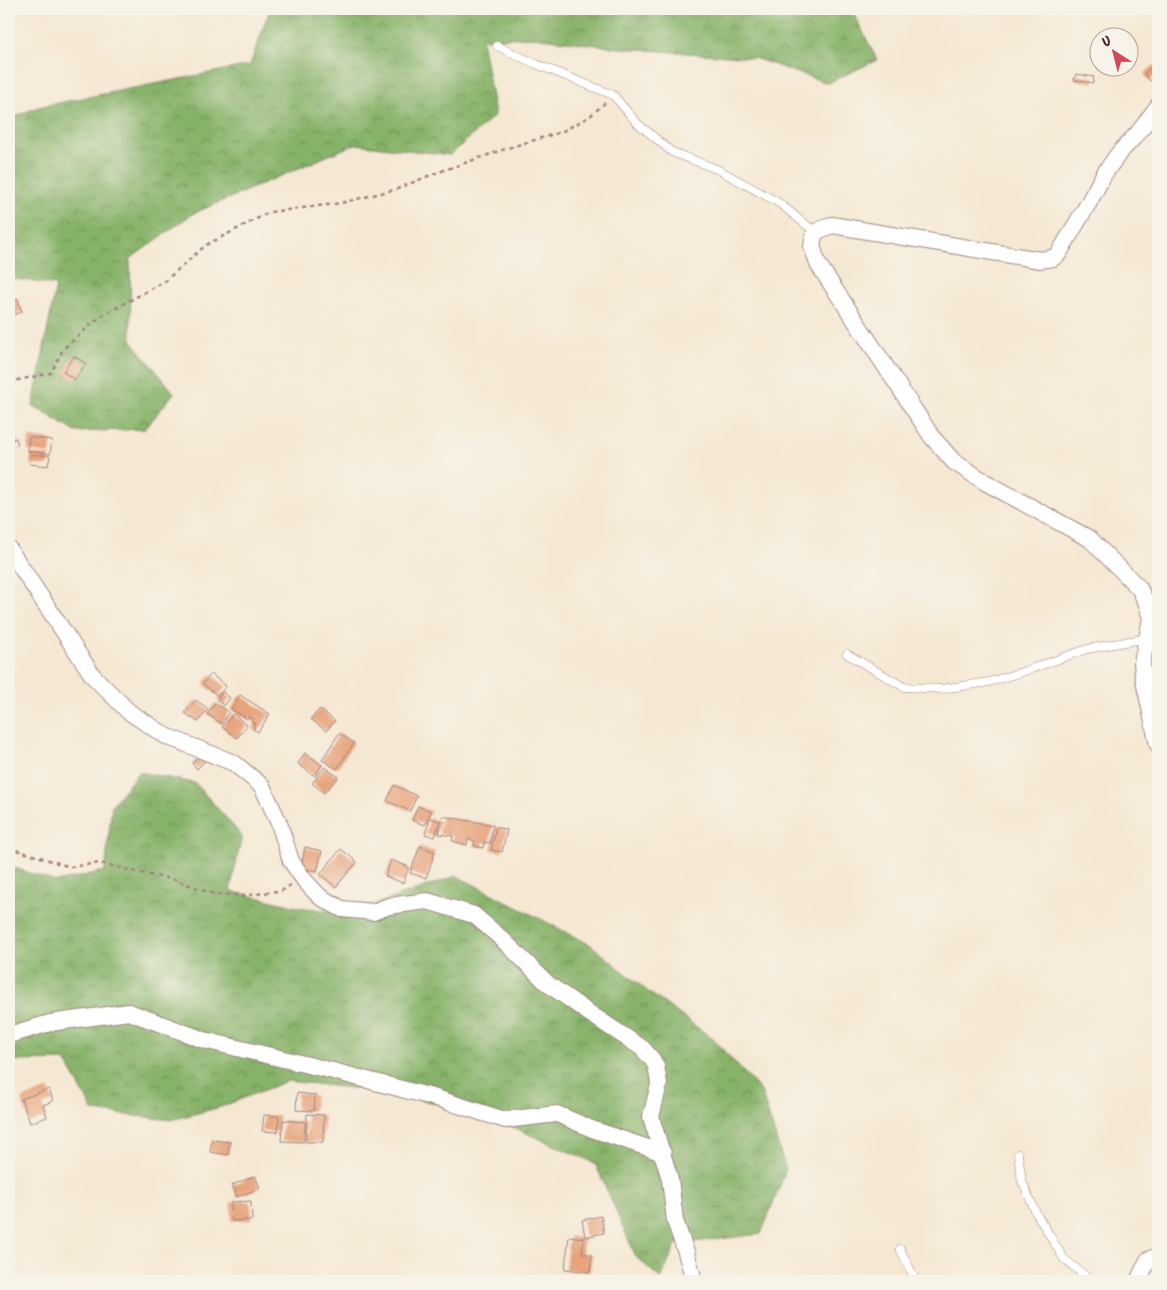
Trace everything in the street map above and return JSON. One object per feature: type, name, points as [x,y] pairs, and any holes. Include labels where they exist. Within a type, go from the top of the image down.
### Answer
[{"type":"street","points":[[1158,106],[1104,174],[1059,252],[1053,258],[1040,260],[832,226],[815,232],[812,246],[818,264],[932,437],[954,462],[985,482],[1090,539],[1139,588],[1147,604],[1151,619],[1142,662],[1143,676],[1158,745]]},
{"type":"street","points":[[9,550],[94,676],[129,712],[166,736],[234,763],[262,786],[279,823],[291,861],[302,878],[320,897],[342,909],[373,912],[389,906],[427,900],[474,915],[502,939],[548,984],[586,1012],[642,1048],[656,1066],[659,1084],[651,1116],[670,1179],[675,1221],[694,1281]]},
{"type":"street","points":[[9,1035],[50,1023],[129,1012],[204,1040],[436,1098],[505,1120],[556,1114],[592,1129],[662,1153]]},
{"type":"street","points":[[1138,1281],[1148,1260],[1158,1256]]},
{"type":"lane","points":[[496,46],[613,96],[637,123],[672,152],[719,170],[779,203],[815,232]]},
{"type":"lane","points":[[847,654],[904,687],[942,689],[989,682],[1087,650],[1147,638]]},
{"type":"lane","points":[[1018,1154],[1022,1181],[1036,1213],[1064,1259],[1092,1281]]},
{"type":"lane","points":[[900,1249],[916,1281]]},
{"type":"path","points":[[9,382],[51,373],[63,349],[100,317],[166,281],[206,245],[270,212],[341,203],[397,189],[433,174],[561,132],[589,116],[613,96]]},
{"type":"path","points":[[9,848],[70,867],[99,863],[173,879],[214,894],[244,896],[283,890],[302,878]]},
{"type":"green space","points":[[270,9],[846,9],[853,12],[877,60],[828,83],[754,58],[620,48],[533,37],[482,39],[495,115],[450,155],[355,144],[192,214],[130,259],[131,340],[174,393],[145,429],[76,432],[33,406],[56,285],[9,278],[9,119],[38,107],[250,65]]},
{"type":"green space","points":[[139,772],[195,783],[242,836],[230,891],[298,907],[349,913],[457,876],[591,945],[646,990],[713,1039],[761,1091],[786,1170],[761,1234],[676,1244],[661,1279],[636,1257],[595,1163],[517,1129],[471,1112],[389,1092],[287,1081],[221,1107],[171,1120],[93,1111],[65,1060],[9,1061],[9,866],[56,882],[105,871],[112,805]]},
{"type":"building","points":[[1154,65],[1158,73],[1150,81],[1144,74]]},
{"type":"building","points":[[1076,74],[1094,78],[1093,83],[1074,80]]},
{"type":"building","points":[[18,299],[22,312],[9,316],[9,301]]},
{"type":"building","points":[[74,356],[86,364],[75,380],[63,372]]},
{"type":"building","points":[[29,437],[52,440],[50,454],[28,451]]},
{"type":"building","points":[[16,438],[18,445],[9,448],[9,440]]},
{"type":"building","points":[[31,454],[50,456],[48,466],[30,464]]},
{"type":"building","points":[[211,674],[226,686],[218,696],[203,684]]},
{"type":"building","points":[[223,692],[230,698],[224,706],[217,700]]},
{"type":"building","points":[[240,695],[270,714],[258,732],[253,729],[255,724],[252,722],[254,720],[248,717],[247,719],[231,709]]},
{"type":"building","points":[[196,700],[208,709],[198,722],[185,713]]},
{"type":"building","points":[[215,703],[229,712],[222,724],[207,714]]},
{"type":"building","points":[[320,709],[335,721],[326,731],[311,719]]},
{"type":"building","points":[[233,714],[247,725],[237,738],[222,727]]},
{"type":"building","points":[[339,733],[354,743],[337,769],[322,760]]},
{"type":"building","points":[[204,752],[209,757],[197,769],[192,763]]},
{"type":"building","points":[[305,753],[322,765],[315,776],[298,764]]},
{"type":"building","points":[[325,767],[338,777],[324,793],[312,783]]},
{"type":"building","points":[[394,785],[417,796],[410,811],[387,801]]},
{"type":"building","points":[[418,806],[431,811],[425,825],[412,820]]},
{"type":"building","points":[[442,816],[493,825],[490,843],[484,842],[483,848],[474,846],[475,841],[468,839],[467,845],[452,841],[453,836],[439,834]]},
{"type":"building","points":[[430,818],[440,821],[435,837],[425,834]]},
{"type":"building","points":[[496,827],[507,830],[502,852],[491,850]]},
{"type":"building","points":[[420,846],[435,852],[426,878],[410,873]]},
{"type":"building","points":[[305,847],[322,851],[317,871],[301,868]]},
{"type":"building","points":[[341,849],[357,862],[336,887],[320,874]]},
{"type":"building","points":[[391,860],[409,867],[403,883],[385,876]]},
{"type":"building","points":[[49,1089],[53,1101],[43,1105],[47,1117],[30,1123],[21,1099]]},
{"type":"building","points":[[297,1093],[315,1095],[314,1111],[296,1110]]},
{"type":"building","points":[[307,1114],[324,1115],[323,1142],[306,1142]]},
{"type":"building","points":[[264,1115],[279,1116],[278,1132],[262,1131]]},
{"type":"building","points":[[283,1120],[305,1122],[304,1142],[281,1141]]},
{"type":"building","points":[[212,1140],[230,1142],[228,1155],[210,1152]]},
{"type":"building","points":[[255,1176],[260,1188],[237,1197],[232,1185]]},
{"type":"building","points":[[251,1201],[252,1220],[232,1221],[231,1202]]},
{"type":"building","points":[[601,1216],[604,1233],[585,1237],[582,1220]]},
{"type":"building","points":[[569,1236],[584,1238],[582,1253],[592,1255],[590,1272],[565,1269]]}]
